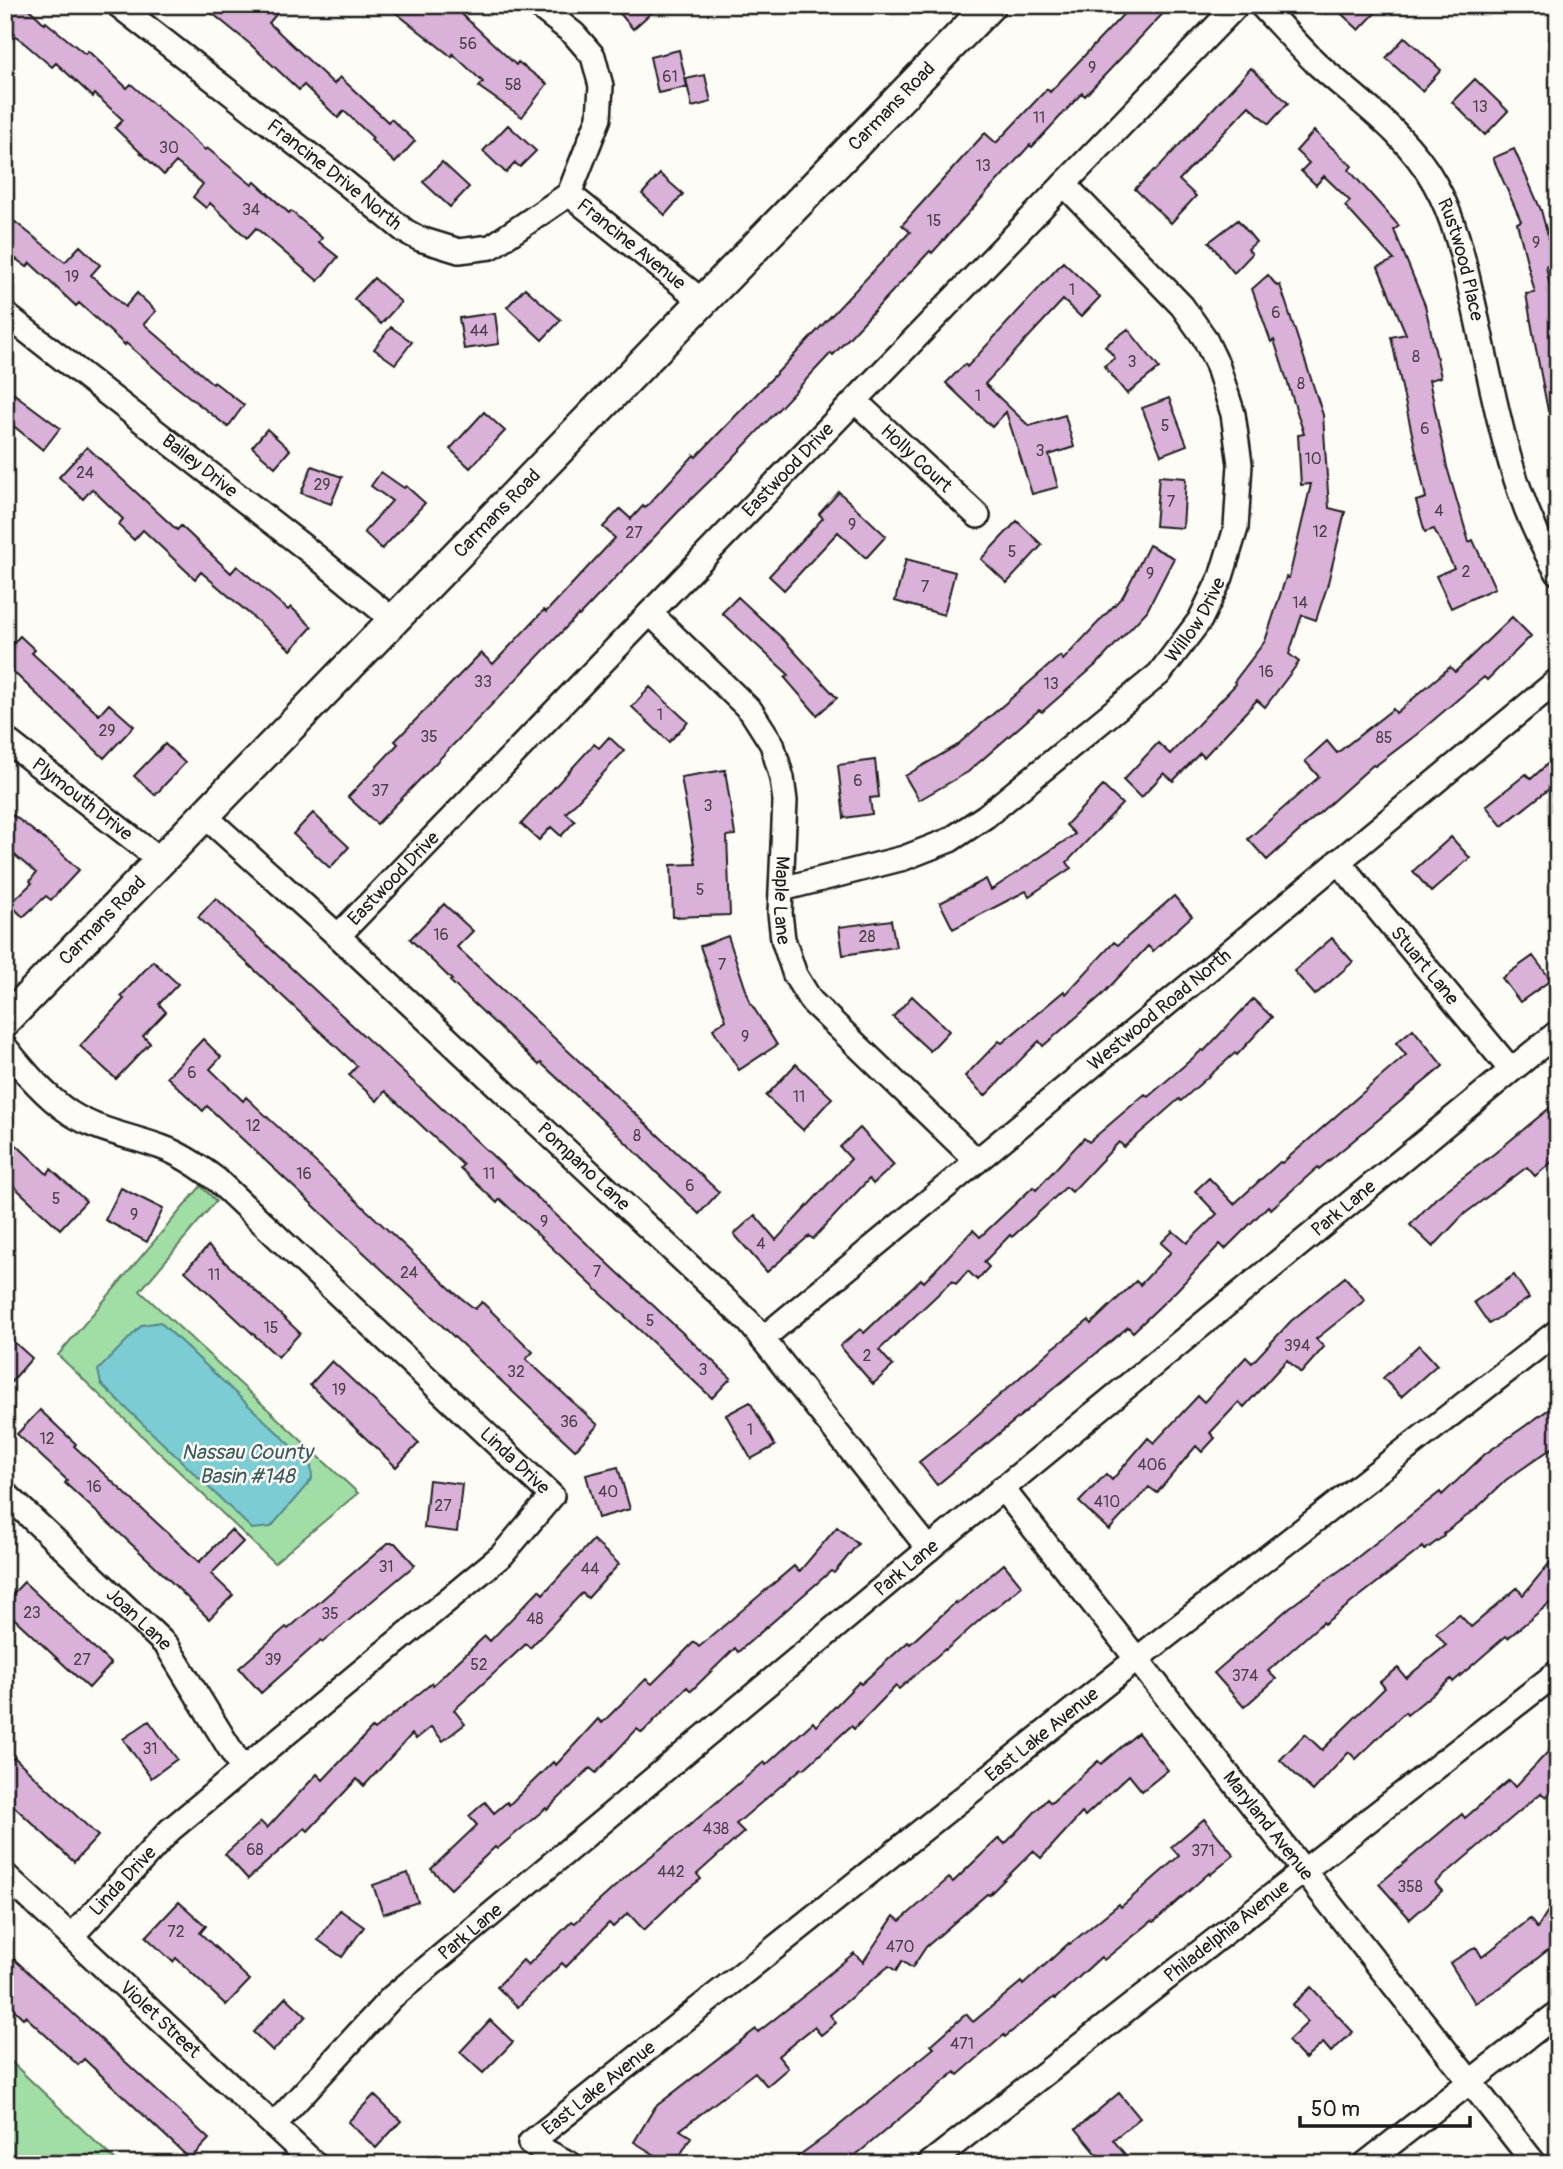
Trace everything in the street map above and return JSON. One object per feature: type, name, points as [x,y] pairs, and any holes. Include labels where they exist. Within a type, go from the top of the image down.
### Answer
[{"type":"street","name":"Francine Drive North","points":[[118,5],[405,232],[420,239],[458,251],[491,247],[569,194]]},
{"type":"street","name":"Francine Avenue","points":[[537,5],[574,34],[593,56],[601,86],[599,118],[569,194],[702,301]]},
{"type":"street","name":"Carmans Road","points":[[5,1021],[990,5]]},
{"type":"street","name":"Eastwood Drive","points":[[338,936],[1237,5]]},
{"type":"street","name":"Rustwood Place","points":[[1261,5],[1315,62],[1393,131],[1435,183],[1459,237],[1508,454],[1527,513],[1558,573]]},
{"type":"street","name":"Willow Drive","points":[[782,889],[904,858],[950,839],[986,816],[1159,674],[1200,620],[1221,577],[1236,528],[1240,464],[1233,414],[1217,364],[1204,337],[1182,306],[1064,184]]},
{"type":"street","name":"Bailey Drive","points":[[5,314],[318,558],[393,620]]},
{"type":"street","name":"Holly Court","points":[[855,401],[978,516]]},
{"type":"street","name":"Maple Lane","points":[[650,613],[751,711],[772,744],[782,778],[785,801],[780,913],[783,939],[795,975],[811,1001],[977,1161]]},
{"type":"street","name":"Westwood Road North","points":[[762,1339],[1558,680]]},
{"type":"street","name":"Plymouth Drive","points":[[5,739],[160,860]]},
{"type":"street","name":"Pompano Lane","points":[[205,816],[338,936],[749,1322],[929,1549]]},
{"type":"street","name":"Stuart Lane","points":[[1338,862],[1511,1070]]},
{"type":"street","name":"Park Lane","points":[[274,2125],[391,1998],[1002,1488],[1558,1032]]},
{"type":"street","name":"Linda Drive","points":[[5,1047],[27,1074],[70,1113],[110,1132],[163,1147],[217,1180],[552,1496],[502,1555],[170,1830],[71,1937]]},
{"type":"street","name":"East Lake Avenue","points":[[570,2164],[530,2143],[1137,1659],[1558,1331]]},
{"type":"street","name":"Maryland Avenue","points":[[1002,1488],[1535,2164]]},
{"type":"street","name":"Joan Lane","points":[[5,1493],[167,1646],[243,1770]]},
{"type":"street","name":"Philadelphia Avenue","points":[[929,2164],[1558,1672]]},
{"type":"street","name":"Violet Street","points":[[5,1875],[315,2164]]},
{"type":"street","points":[[1365,2164],[1558,2013]]},
{"type":"green space","name":"Nassau County Basin #148","points":[[201,1186],[216,1201],[140,1291],[358,1493],[274,1563],[58,1355]]},
{"type":"green space","points":[[5,2056],[119,2164],[5,2164]]},
{"type":"water","name":"Nassau County Basin #148","points":[[160,1322],[311,1464],[312,1479],[271,1527],[252,1529],[101,1384],[98,1370],[142,1325]]},
{"type":"building","points":[[5,5],[25,5],[85,54],[88,51],[127,88],[131,84],[205,150],[207,148],[252,185],[255,182],[289,213],[291,211],[322,238],[319,242],[338,257],[318,281],[256,228],[247,238],[210,203],[206,208],[193,197],[203,184],[176,162],[164,175],[115,128],[123,120],[95,94],[93,97],[56,63],[52,67],[16,36],[5,47]]},
{"type":"building","points":[[202,5],[284,5],[269,23],[334,84],[340,77],[388,122],[391,119],[415,141],[395,163],[344,111],[338,118],[304,85],[299,90],[250,44]]},
{"type":"building","points":[[386,5],[452,5],[516,65],[518,62],[547,84],[522,117],[479,87],[483,82],[453,54],[452,57]]},
{"type":"building","points":[[613,5],[660,5],[633,29]]},
{"type":"building","points":[[1132,5],[1171,5],[1085,96],[1082,93],[1032,147],[1030,145],[932,253],[930,251],[833,355],[831,353],[731,460],[377,824],[348,797],[398,744],[395,741],[481,653],[493,664],[544,610],[546,612],[615,538],[603,527],[620,509],[631,519],[643,506],[645,508],[798,351],[910,232],[902,225],[985,133],[996,143],[1047,89],[1050,92]]},
{"type":"building","points":[[1332,5],[1383,5],[1359,30]]},
{"type":"building","points":[[1405,37],[1441,70],[1422,91],[1386,58]]},
{"type":"building","points":[[679,50],[687,87],[658,93],[650,57]]},
{"type":"building","points":[[1251,68],[1288,103],[1269,124],[1249,106],[1179,180],[1196,196],[1171,223],[1135,189]]},
{"type":"building","points":[[705,75],[711,102],[692,107],[686,79]]},
{"type":"building","points":[[1475,79],[1508,111],[1485,135],[1452,102]]},
{"type":"building","points":[[508,125],[536,151],[520,167],[515,163],[506,173],[483,151]]},
{"type":"building","points":[[1314,131],[1352,166],[1349,170],[1399,226],[1394,230],[1425,305],[1441,377],[1429,380],[1447,467],[1469,542],[1473,540],[1495,588],[1451,608],[1436,576],[1454,568],[1434,529],[1425,532],[1416,501],[1426,498],[1391,337],[1406,334],[1378,267],[1394,260],[1345,206],[1350,201],[1324,176],[1316,185],[1301,171],[1309,163],[1296,151]]},
{"type":"building","points":[[1514,149],[1541,210],[1555,263],[1546,266],[1558,330],[1558,410],[1548,411],[1526,294],[1535,293],[1517,223],[1521,221],[1493,158]]},
{"type":"building","points":[[442,162],[469,187],[450,207],[423,182]]},
{"type":"building","points":[[660,174],[683,194],[665,215],[642,194]]},
{"type":"building","points":[[1238,220],[1256,242],[1248,249],[1252,254],[1234,273],[1209,242]]},
{"type":"building","points":[[14,221],[65,262],[80,246],[100,265],[91,275],[125,307],[137,293],[156,311],[144,324],[213,384],[214,382],[244,405],[228,427],[126,343],[125,345],[79,303],[76,306],[30,263],[27,267],[5,251],[5,233]]},
{"type":"building","points":[[1063,262],[1100,297],[1081,317],[1063,300],[985,384],[1029,426],[1065,415],[1074,447],[1049,455],[1058,487],[1032,494],[1006,412],[992,427],[946,383],[965,364],[967,367]]},
{"type":"building","points":[[1268,275],[1277,286],[1280,285],[1323,415],[1329,508],[1345,512],[1327,587],[1316,620],[1302,615],[1289,654],[1299,662],[1265,707],[1257,700],[1204,757],[1200,753],[1173,781],[1164,773],[1141,798],[1123,780],[1158,743],[1170,754],[1236,684],[1234,682],[1265,641],[1286,577],[1289,578],[1311,484],[1301,485],[1298,435],[1304,434],[1274,340],[1271,342],[1252,289]]},
{"type":"building","points":[[374,278],[401,302],[381,324],[354,299]]},
{"type":"building","points":[[525,288],[561,320],[542,340],[507,307]]},
{"type":"building","points":[[495,313],[499,344],[464,349],[459,318]]},
{"type":"building","points":[[391,327],[412,342],[395,364],[374,349]]},
{"type":"building","points":[[1128,329],[1159,368],[1127,394],[1104,366],[1115,358],[1105,346]]},
{"type":"building","points":[[5,387],[60,428],[43,450],[5,419]]},
{"type":"building","points":[[1169,398],[1187,445],[1161,455],[1142,408]]},
{"type":"building","points":[[484,412],[505,431],[470,468],[450,449]]},
{"type":"building","points":[[267,429],[290,450],[275,467],[252,447]]},
{"type":"building","points":[[87,447],[177,530],[181,526],[231,573],[237,566],[288,610],[291,607],[312,627],[291,650],[201,572],[195,579],[143,530],[134,540],[118,525],[123,519],[92,489],[83,499],[59,477]]},
{"type":"building","points":[[312,466],[342,477],[331,504],[301,493]]},
{"type":"building","points":[[381,472],[404,488],[406,486],[425,503],[382,549],[364,532],[392,501],[371,486]]},
{"type":"building","points":[[1159,476],[1186,478],[1183,528],[1155,526]]},
{"type":"building","points":[[839,492],[886,536],[866,558],[838,532],[784,590],[769,576],[823,518],[819,514]]},
{"type":"building","points":[[1017,521],[1042,545],[1007,583],[981,559]]},
{"type":"building","points":[[1149,545],[1174,558],[1147,611],[1098,663],[1042,712],[1039,710],[968,772],[919,800],[905,776],[956,746],[1060,656],[1063,660],[1123,596]]},
{"type":"building","points":[[906,559],[955,572],[944,615],[895,601]]},
{"type":"building","points":[[738,597],[782,638],[837,698],[817,715],[785,678],[789,675],[722,613]]},
{"type":"building","points":[[1512,617],[1531,636],[1487,680],[1484,677],[1416,735],[1373,765],[1267,860],[1248,839],[1319,777],[1305,761],[1327,741],[1337,753],[1393,709],[1396,713],[1450,667],[1455,672]]},
{"type":"building","points":[[20,636],[35,650],[32,653],[99,715],[109,704],[134,726],[104,758],[5,664],[5,652]]},
{"type":"building","points":[[650,687],[688,722],[669,742],[632,707]]},
{"type":"building","points":[[609,737],[624,751],[566,813],[575,821],[561,836],[551,827],[539,840],[521,824],[594,744],[599,748]]},
{"type":"building","points":[[165,744],[185,763],[155,795],[134,776]]},
{"type":"building","points":[[1558,754],[1558,782],[1502,826],[1486,806],[1526,774],[1531,779]]},
{"type":"building","points":[[875,760],[879,797],[870,798],[872,814],[844,818],[838,765]]},
{"type":"building","points":[[725,770],[735,835],[727,836],[730,915],[673,917],[671,865],[696,864],[681,777]]},
{"type":"building","points":[[1103,786],[1122,804],[1067,862],[1071,868],[1029,896],[1026,891],[953,929],[940,903],[986,879],[991,890],[1075,834],[1066,825]]},
{"type":"building","points":[[313,813],[349,847],[330,868],[293,834]]},
{"type":"building","points":[[13,815],[79,870],[51,900],[46,896],[23,917],[10,904],[32,883],[30,881],[36,873],[5,847],[5,825]]},
{"type":"building","points":[[1451,837],[1470,858],[1431,892],[1413,871]]},
{"type":"building","points":[[1174,896],[1192,916],[1153,951],[1148,946],[1102,995],[1043,1046],[1039,1041],[985,1096],[965,1076],[999,1041],[1002,1043],[1064,991],[1066,994],[1114,942],[1118,945]]},
{"type":"building","points":[[216,898],[731,1378],[712,1398],[500,1199],[497,1203],[460,1168],[463,1165],[385,1091],[377,1101],[349,1075],[357,1066],[198,917]]},
{"type":"building","points":[[444,904],[473,931],[457,947],[719,1192],[699,1214],[611,1128],[450,981],[452,980],[410,939]]},
{"type":"building","points":[[891,920],[896,947],[843,955],[839,927]]},
{"type":"building","points":[[728,936],[750,1002],[777,1045],[739,1070],[713,1029],[726,1020],[700,946]]},
{"type":"building","points":[[1332,938],[1353,962],[1315,995],[1294,971]]},
{"type":"building","points":[[1533,956],[1551,980],[1520,1002],[1502,978]]},
{"type":"building","points":[[153,961],[178,984],[159,1004],[166,1012],[143,1036],[150,1043],[116,1079],[80,1046],[124,999],[121,996]]},
{"type":"building","points":[[912,996],[949,1031],[930,1051],[893,1017]]},
{"type":"building","points":[[1253,999],[1272,1017],[1237,1055],[1235,1053],[1124,1147],[1119,1142],[1072,1192],[1066,1187],[1012,1237],[1010,1235],[984,1262],[989,1267],[977,1280],[968,1271],[956,1284],[952,1281],[879,1350],[893,1366],[873,1384],[840,1346],[860,1329],[864,1333],[921,1279],[924,1282],[973,1230],[980,1237],[1033,1187],[1036,1190],[1084,1138],[1089,1142],[1145,1094],[1148,1097],[1204,1051]]},
{"type":"building","points":[[1413,1029],[1443,1066],[1319,1169],[1318,1167],[1271,1209],[1268,1206],[1225,1249],[1220,1244],[1133,1332],[1128,1327],[937,1485],[919,1462],[966,1425],[1052,1349],[1089,1320],[1091,1324],[1136,1281],[1140,1285],[1171,1252],[1161,1243],[1173,1231],[1187,1243],[1217,1214],[1195,1191],[1209,1178],[1234,1204],[1406,1055],[1396,1043]]},
{"type":"building","points":[[203,1039],[221,1057],[210,1069],[243,1101],[246,1097],[456,1294],[475,1309],[482,1302],[533,1352],[526,1359],[598,1425],[575,1450],[207,1106],[203,1111],[167,1077]]},
{"type":"building","points":[[796,1064],[832,1098],[803,1130],[766,1096]]},
{"type":"building","points":[[1558,1101],[1558,1157],[1535,1176],[1527,1167],[1463,1215],[1433,1247],[1410,1225],[1436,1198]]},
{"type":"building","points":[[860,1128],[894,1165],[873,1184],[869,1179],[813,1239],[809,1236],[767,1272],[734,1234],[755,1215],[776,1240],[851,1159],[840,1147]]},
{"type":"building","points":[[5,1134],[47,1174],[51,1169],[86,1201],[60,1229],[5,1178]]},
{"type":"building","points":[[121,1188],[163,1209],[147,1242],[105,1220]]},
{"type":"building","points":[[208,1246],[300,1333],[278,1357],[185,1271]]},
{"type":"building","points":[[1514,1275],[1529,1298],[1489,1324],[1474,1302]]},
{"type":"building","points":[[1345,1277],[1365,1300],[1316,1339],[1324,1347],[1301,1373],[1287,1360],[1244,1407],[1239,1402],[1210,1433],[1215,1438],[1202,1452],[1196,1446],[1157,1493],[1149,1487],[1109,1530],[1079,1502],[1106,1474],[1112,1480],[1148,1438],[1154,1443],[1198,1396],[1204,1402],[1246,1357],[1252,1363],[1291,1321]]},
{"type":"building","points":[[5,1334],[32,1358],[5,1389]]},
{"type":"building","points":[[1419,1345],[1437,1365],[1401,1397],[1383,1378]]},
{"type":"building","points":[[332,1361],[419,1443],[396,1467],[310,1385]]},
{"type":"building","points":[[750,1402],[775,1446],[751,1459],[726,1415]]},
{"type":"building","points":[[1558,1403],[1558,1444],[1506,1480],[1476,1509],[1443,1534],[1444,1536],[1425,1550],[1423,1547],[1324,1624],[1323,1622],[1268,1671],[1276,1679],[1244,1707],[1214,1673],[1290,1607],[1440,1492],[1442,1495],[1485,1454]]},
{"type":"building","points":[[40,1410],[76,1444],[74,1446],[199,1562],[231,1530],[243,1542],[211,1574],[233,1595],[209,1619],[17,1434]]},
{"type":"building","points":[[618,1467],[630,1509],[598,1518],[586,1475]]},
{"type":"building","points":[[429,1480],[462,1484],[457,1532],[424,1528]]},
{"type":"building","points":[[837,1527],[858,1544],[834,1573],[831,1571],[738,1652],[735,1648],[691,1691],[687,1687],[642,1733],[637,1729],[596,1773],[590,1768],[547,1810],[546,1808],[497,1849],[495,1847],[451,1889],[431,1869],[477,1825],[469,1816],[485,1802],[494,1813],[507,1802],[509,1805],[553,1762],[556,1765],[598,1719],[602,1723],[646,1679],[652,1684],[694,1642],[699,1647],[794,1566],[799,1572]]},
{"type":"building","points":[[593,1540],[619,1564],[588,1598],[582,1593],[530,1648],[526,1644],[454,1710],[465,1724],[443,1741],[431,1727],[416,1739],[412,1734],[364,1786],[357,1779],[308,1831],[305,1828],[248,1879],[225,1854],[261,1822],[267,1828],[317,1774],[323,1780],[372,1728],[374,1730],[432,1683],[433,1685],[485,1636],[490,1641],[539,1590],[543,1594]]},
{"type":"building","points":[[388,1543],[395,1543],[415,1565],[323,1642],[321,1640],[261,1693],[239,1668]]},
{"type":"building","points":[[1558,1553],[1558,1596],[1453,1682],[1451,1679],[1407,1715],[1405,1712],[1356,1759],[1349,1752],[1313,1791],[1280,1760],[1305,1734],[1322,1750],[1385,1688],[1380,1682],[1398,1668],[1406,1678],[1446,1645],[1436,1633],[1459,1614],[1471,1627],[1517,1588],[1523,1595]]},
{"type":"building","points":[[1004,1564],[1022,1586],[899,1689],[896,1686],[854,1729],[851,1726],[804,1769],[736,1824],[744,1832],[697,1874],[701,1879],[644,1930],[628,1913],[613,1927],[609,1923],[566,1967],[562,1963],[518,2007],[497,1987],[523,1960],[528,1965],[572,1921],[575,1923],[631,1872],[764,1762],[766,1765],[813,1722],[816,1726],[859,1682],[861,1684]]},
{"type":"building","points":[[24,1582],[111,1664],[89,1688],[5,1610],[5,1602]]},
{"type":"building","points":[[149,1721],[177,1759],[151,1778],[123,1739]]},
{"type":"building","points":[[1138,1733],[1168,1770],[1142,1791],[1129,1775],[1085,1816],[1082,1813],[1041,1858],[1033,1851],[989,1895],[926,1947],[912,1968],[902,1961],[896,1971],[889,1966],[830,2015],[836,2023],[821,2035],[814,2027],[778,2056],[788,2068],[767,2086],[755,2072],[680,2130],[691,2137],[675,2164],[670,2164],[634,2142],[655,2107],[756,2029],[758,2032],[854,1953],[863,1962],[894,1916],[900,1921],[949,1878],[953,1882],[999,1838],[1005,1844],[1047,1799],[1051,1803],[1098,1761],[1101,1764]]},
{"type":"building","points":[[1558,1741],[1558,1785],[1546,1797],[1541,1793],[1435,1883],[1442,1891],[1410,1919],[1379,1884],[1462,1814],[1465,1818],[1509,1780],[1515,1787]]},
{"type":"building","points":[[14,1757],[98,1836],[74,1862],[5,1798],[5,1766]]},
{"type":"building","points":[[1204,1819],[1234,1855],[1210,1875],[1209,1873],[1154,1922],[1104,1960],[1101,1957],[1055,1999],[1005,2037],[1004,2035],[958,2075],[955,2072],[843,2164],[787,2164],[830,2133],[934,2048],[931,2045],[966,2014],[973,2022],[1021,1982],[1023,1985],[1069,1943],[1119,1904],[1121,1907],[1179,1856],[1171,1847]]},
{"type":"building","points":[[408,1873],[418,1902],[383,1914],[373,1885]]},
{"type":"building","points":[[1558,1895],[1558,1942],[1501,1987],[1475,2003],[1450,1963],[1476,1947],[1482,1957],[1530,1919],[1537,1928]]},
{"type":"building","points":[[179,1902],[206,1926],[200,1933],[250,1980],[226,2005],[176,1958],[173,1962],[146,1937]]},
{"type":"building","points":[[340,1910],[364,1927],[342,1957],[318,1940]]},
{"type":"building","points":[[14,1959],[209,2139],[190,2159],[84,2059],[78,2065],[5,2001],[5,1969]]},
{"type":"building","points":[[1311,1987],[1353,2032],[1331,2052],[1323,2043],[1305,2059],[1288,2041],[1308,2022],[1292,2005]]},
{"type":"building","points":[[286,1997],[306,2016],[273,2051],[253,2032]]},
{"type":"building","points":[[490,2020],[513,2042],[483,2073],[460,2052]]},
{"type":"building","points":[[1119,2093],[1140,2118],[1113,2140],[1133,2164],[1105,2164],[1076,2129]]},
{"type":"building","points":[[374,2095],[401,2121],[376,2148],[348,2122]]}]
